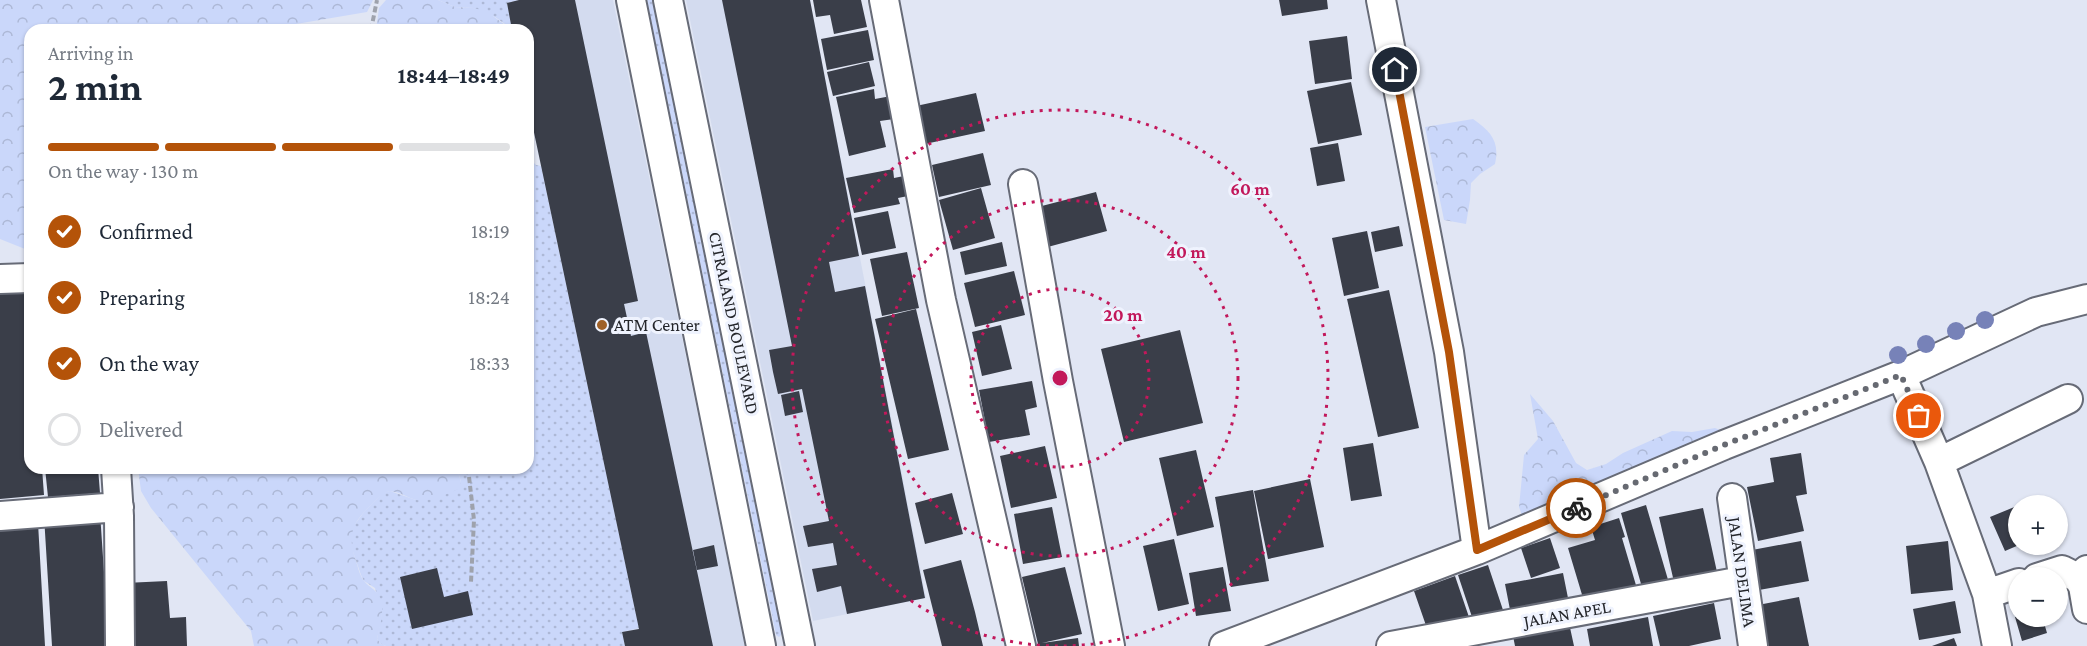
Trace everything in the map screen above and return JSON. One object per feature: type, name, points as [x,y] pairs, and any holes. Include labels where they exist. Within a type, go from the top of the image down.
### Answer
[{"type":"street","name":"CITRALAND BOULEVARD","points":[[631,0],[761,646]]},
{"type":"street","name":"CITRALAND BOULEVARD","points":[[668,0],[800,646]]},
{"type":"street","points":[[884,0],[941,300],[1021,646]]},
{"type":"street","points":[[1381,0],[1449,352],[1477,550]]},
{"type":"street","points":[[1023,184],[1058,381],[1110,646]]},
{"type":"street","points":[[0,279],[24,278]]},
{"type":"street","points":[[1224,646],[1477,550],[1724,445],[1901,375],[2036,312],[2087,299]]},
{"type":"street","points":[[1901,375],[1939,462],[1987,594],[1997,646]]},
{"type":"street","points":[[1939,462],[2068,399]]},
{"type":"street","points":[[116,474],[119,507],[120,646]]},
{"type":"street","name":"JALAN DELIMA","points":[[1732,498],[1742,582],[1753,646]]},
{"type":"street","points":[[0,516],[119,507]]},
{"type":"street","points":[[2082,574],[2087,609]]},
{"type":"street","name":"JALAN APEL","points":[[1391,646],[1742,582]]},
{"type":"street","points":[[1987,594],[2008,587]]},
{"type":"path","points":[[372,24],[377,0]]},
{"type":"path","points":[[469,474],[474,520],[471,582]]},
{"type":"shaded area","points":[[518,0],[613,0],[745,646],[625,646],[622,632],[639,628],[534,133],[534,24],[511,24],[507,3]]},
{"type":"shaded area","points":[[686,0],[810,0],[926,598],[813,621]]},
{"type":"green space","points":[[0,0],[373,0],[367,12],[296,24],[24,24],[24,249],[0,239]]},
{"type":"green space","points":[[386,0],[438,0],[455,7],[486,11],[504,24],[377,24],[379,8]]},
{"type":"green space","points":[[438,0],[518,0],[507,3],[511,24],[505,24],[495,17],[473,8],[455,7]]},
{"type":"green space","points":[[647,0],[652,0],[782,634],[779,637],[776,635]]},
{"type":"green space","points":[[1473,119],[1493,138],[1496,156],[1495,164],[1471,183],[1466,224],[1444,220],[1425,127]]},
{"type":"green space","points":[[534,163],[541,166],[639,628],[622,632],[625,646],[386,646],[381,644],[377,639],[382,612],[375,588],[364,581],[361,575],[352,549],[350,534],[352,528],[383,493],[390,491],[416,500],[461,482],[459,474],[534,474]]},
{"type":"green space","points":[[1530,394],[1553,421],[1576,463],[1587,470],[1606,464],[1623,453],[1672,431],[1692,432],[1715,428],[1727,433],[1524,521],[1519,507],[1524,455],[1538,439]]},
{"type":"green space","points":[[139,474],[459,474],[461,482],[460,488],[428,500],[416,500],[392,492],[385,493],[362,514],[354,526],[353,553],[362,578],[380,598],[382,613],[377,639],[386,646],[254,646],[251,631],[151,508],[141,491]]},
{"type":"building","points":[[519,0],[575,0],[638,301],[624,304],[631,336],[646,332],[713,646],[625,646],[622,632],[639,629],[534,132],[534,24],[511,24],[507,3]]},
{"type":"building","points":[[722,0],[810,0],[859,256],[829,262],[835,292],[865,286],[925,598],[847,614],[841,586],[817,592],[812,569],[837,565],[833,543],[808,547],[803,526],[829,521],[802,389],[778,394],[773,372],[769,350],[792,346]]},
{"type":"building","points":[[813,0],[861,0],[867,27],[834,34],[830,15],[816,17]]},
{"type":"building","points":[[1279,0],[1327,0],[1328,9],[1282,16]]},
{"type":"building","points":[[868,30],[874,60],[827,70],[821,39]]},
{"type":"building","points":[[1347,36],[1352,79],[1315,84],[1309,41]]},
{"type":"building","points":[[869,62],[875,86],[833,96],[827,72]]},
{"type":"building","points":[[1351,82],[1362,135],[1318,144],[1307,91]]},
{"type":"building","points":[[874,89],[875,99],[891,96],[894,119],[880,121],[886,147],[849,156],[836,97]]},
{"type":"building","points":[[976,93],[985,131],[925,144],[916,106]]},
{"type":"building","points":[[1338,143],[1345,181],[1317,186],[1310,148]]},
{"type":"building","points":[[983,153],[991,185],[939,197],[932,165]]},
{"type":"building","points":[[893,169],[894,178],[904,176],[908,196],[898,198],[900,204],[854,213],[846,178]]},
{"type":"building","points":[[981,188],[995,238],[953,250],[939,200]]},
{"type":"building","points":[[1096,192],[1107,231],[1044,248],[1034,208]]},
{"type":"building","points":[[888,211],[896,248],[862,255],[854,218]]},
{"type":"building","points":[[1399,226],[1403,246],[1375,252],[1371,232]]},
{"type":"building","points":[[1367,231],[1379,288],[1344,296],[1332,238]]},
{"type":"building","points":[[1002,242],[1007,266],[965,275],[960,252]]},
{"type":"building","points":[[907,252],[919,308],[882,316],[870,259]]},
{"type":"building","points":[[1014,271],[1025,315],[975,327],[964,283]]},
{"type":"building","points":[[24,284],[24,474],[42,474],[44,495],[0,499],[0,286]]},
{"type":"building","points":[[1389,290],[1419,428],[1378,437],[1347,299]]},
{"type":"building","points":[[916,309],[949,450],[908,459],[875,319]]},
{"type":"building","points":[[1001,325],[1012,369],[982,376],[972,332]]},
{"type":"building","points":[[1180,330],[1203,423],[1124,442],[1101,349]]},
{"type":"building","points":[[1032,381],[1037,407],[1025,410],[1030,435],[989,442],[979,390]]},
{"type":"building","points":[[799,391],[803,412],[785,416],[781,395]]},
{"type":"building","points":[[1373,443],[1382,496],[1351,501],[1343,448]]},
{"type":"building","points":[[1045,446],[1057,498],[1011,508],[1000,456]]},
{"type":"building","points":[[1196,450],[1214,527],[1177,536],[1159,458]]},
{"type":"building","points":[[1801,453],[1807,494],[1796,496],[1804,531],[1758,541],[1747,487],[1774,482],[1770,458]]},
{"type":"building","points":[[46,474],[98,474],[100,493],[48,497]]},
{"type":"building","points":[[1310,479],[1324,547],[1268,559],[1254,491]]},
{"type":"building","points":[[1253,490],[1269,581],[1231,587],[1215,497]]},
{"type":"building","points":[[952,493],[963,534],[925,544],[915,503]]},
{"type":"building","points":[[1646,505],[1669,583],[1643,591],[1621,513]]},
{"type":"building","points":[[1052,507],[1062,557],[1023,564],[1014,514]]},
{"type":"building","points":[[1703,508],[1717,572],[1674,582],[1659,517]]},
{"type":"building","points":[[2008,510],[2008,550],[2005,551],[1990,517]]},
{"type":"building","points":[[100,513],[109,646],[52,646],[44,516]]},
{"type":"building","points":[[1619,518],[1625,537],[1622,538],[1638,592],[1586,608],[1568,548],[1595,540],[1591,527]]},
{"type":"building","points":[[38,523],[45,646],[0,646],[0,525]]},
{"type":"building","points":[[1550,538],[1560,568],[1531,578],[1521,548]]},
{"type":"building","points":[[1174,539],[1189,604],[1158,611],[1143,546]]},
{"type":"building","points":[[1801,541],[1809,581],[1759,590],[1752,550]]},
{"type":"building","points":[[1948,541],[1953,590],[1911,594],[1906,546]]},
{"type":"building","points":[[714,545],[718,566],[697,570],[693,550]]},
{"type":"building","points":[[961,560],[983,646],[942,646],[923,570]]},
{"type":"building","points":[[1488,565],[1505,616],[1475,626],[1458,575]]},
{"type":"building","points":[[1065,567],[1082,634],[1042,643],[1078,638],[1079,646],[1036,646],[1038,644],[1022,577]]},
{"type":"building","points":[[1223,567],[1231,611],[1196,616],[1189,573]]},
{"type":"building","points":[[437,568],[444,597],[468,591],[473,615],[412,629],[400,577]]},
{"type":"building","points":[[1563,573],[1570,608],[1512,620],[1505,584]]},
{"type":"building","points":[[1455,576],[1471,623],[1430,637],[1414,591]]},
{"type":"building","points":[[167,581],[170,618],[186,617],[187,646],[129,646],[125,583]]},
{"type":"building","points":[[1799,597],[1809,646],[1766,646],[1758,605]]},
{"type":"building","points":[[1955,601],[1961,633],[1919,640],[1913,609]]},
{"type":"building","points":[[1714,603],[1721,639],[1689,646],[1660,646],[1653,616]]},
{"type":"building","points":[[1648,617],[1653,646],[1590,646],[1587,629]]},
{"type":"building","points":[[1569,623],[1574,646],[1515,646],[1513,636]]},
{"type":"building","points":[[2018,627],[2045,627],[2047,633],[2022,641]]},
{"type":"building","points":[[1954,638],[1957,646],[1932,646]]},
{"type":"way so far","points":[[1576,508],[1724,445],[1901,375],[1919,416]]},
{"type":"place","name":"ATM Center","points":[[602,325]]},
{"type":"route","points":[[1395,70],[1449,352],[1477,550],[1576,508]]}]
